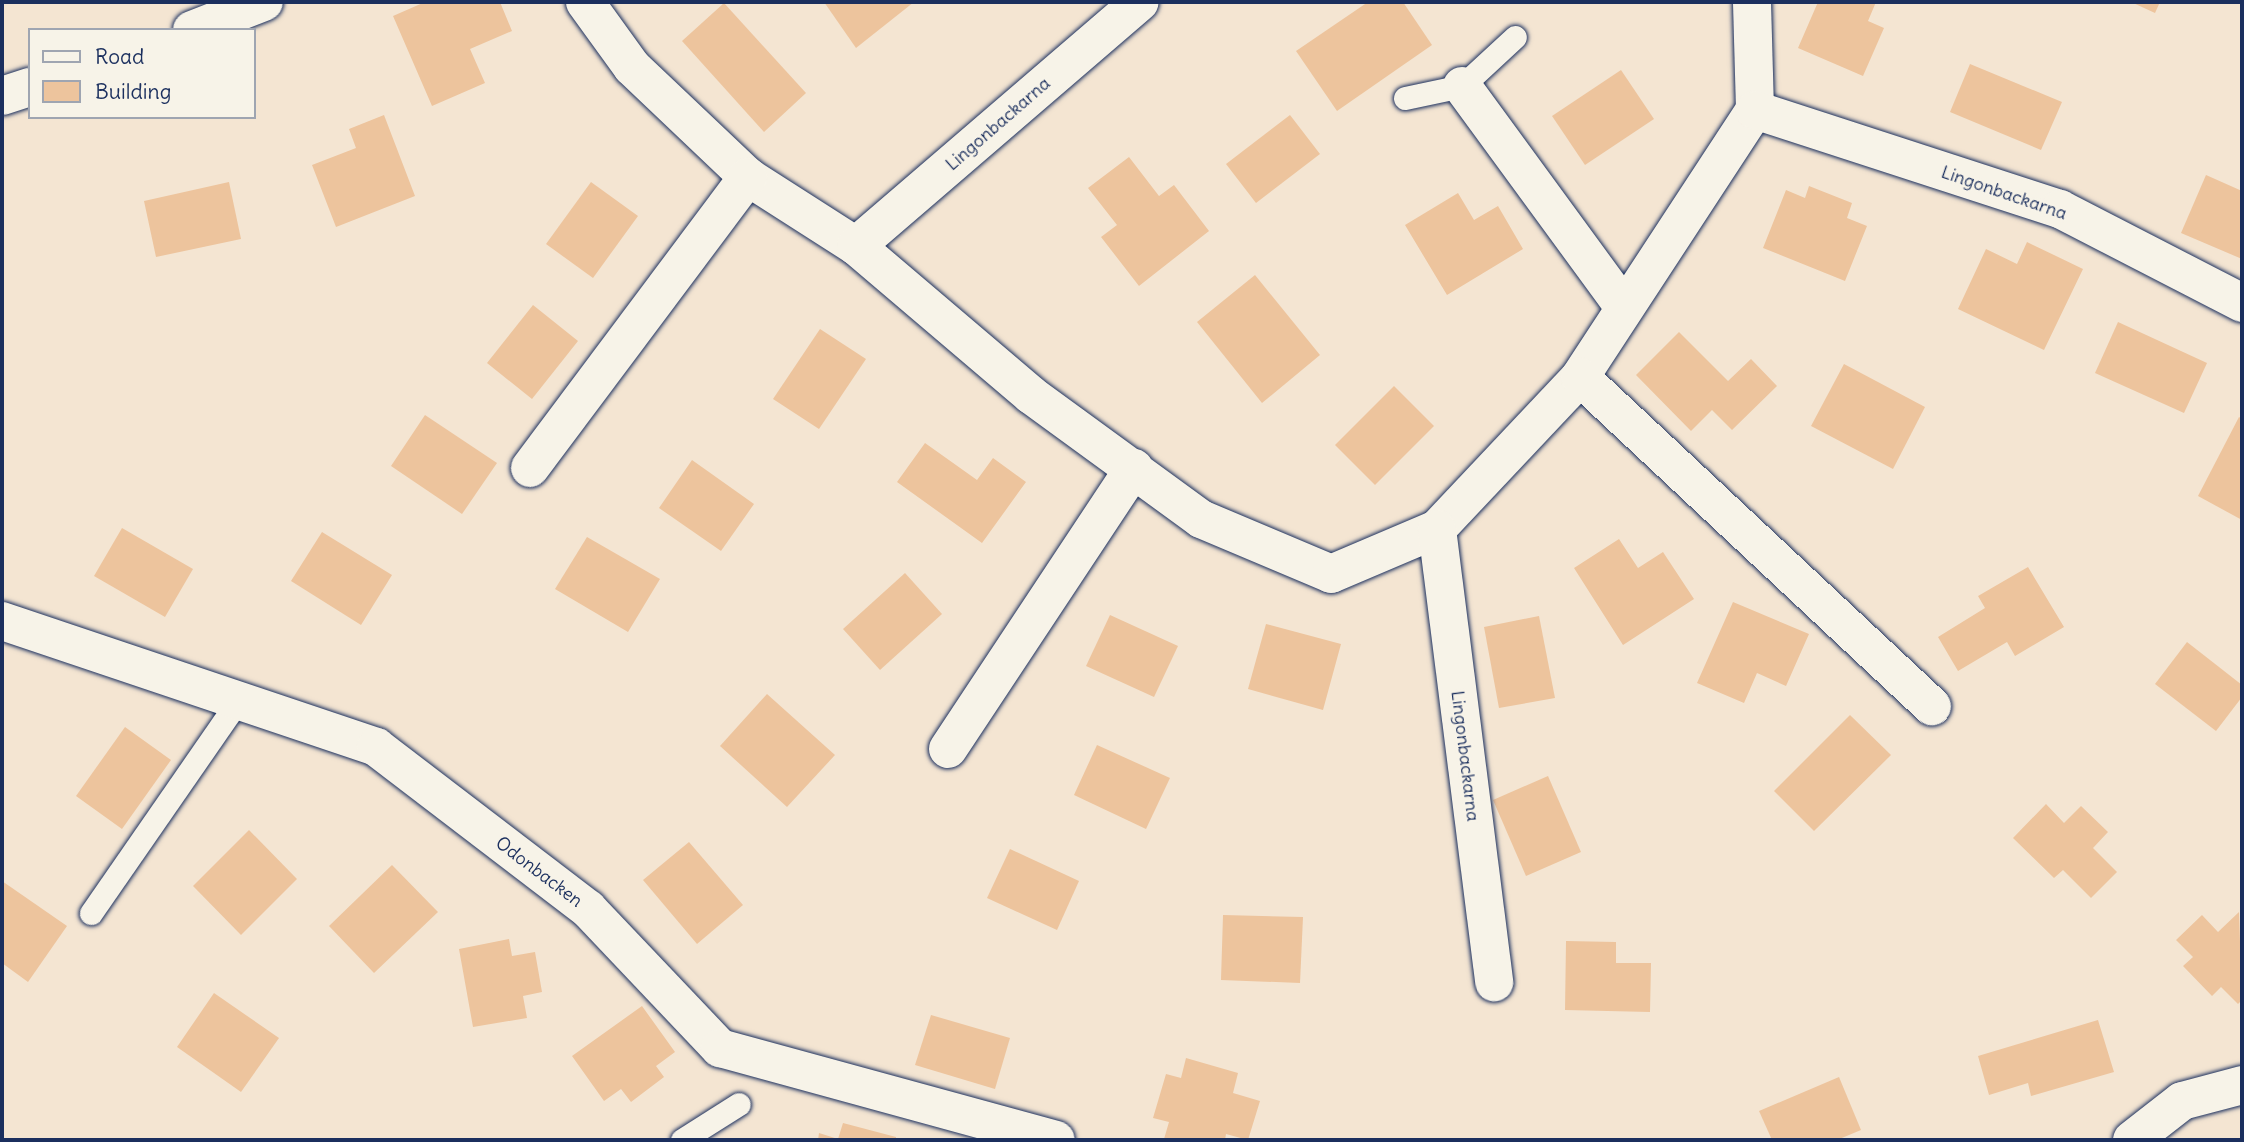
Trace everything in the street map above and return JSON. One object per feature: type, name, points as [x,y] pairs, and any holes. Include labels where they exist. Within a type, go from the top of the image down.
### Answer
[{"type":"street","points":[[195,28],[224,10],[264,2]]},
{"type":"street","points":[[584,2],[632,67],[748,177],[856,246],[1031,396],[1201,519],[1331,574],[1437,529],[1580,377],[1755,110],[1752,2]]},
{"type":"street","name":"Lingonbackarna","points":[[856,246],[1140,2]]},
{"type":"street","points":[[1462,86],[1624,307]]},
{"type":"street","points":[[2,96],[28,88]]},
{"type":"street","name":"Lingonbackarna","points":[[1755,110],[2060,209],[2242,303]]},
{"type":"street","points":[[530,468],[748,177]]},
{"type":"street","points":[[1580,377],[1932,706]]},
{"type":"street","points":[[948,749],[1134,468]]},
{"type":"street","name":"Lingonbackarna","points":[[1437,529],[1494,982]]},
{"type":"street","name":"Odonbacken","points":[[2,621],[376,747],[588,909],[720,1048],[1056,1140]]},
{"type":"street","points":[[2132,1140],[2182,1101],[2237,1094]]},
{"type":"lane","points":[[1405,98],[1462,86],[1515,37]]},
{"type":"lane","points":[[91,913],[238,701]]},
{"type":"lane","points":[[682,1140],[739,1104]]},
{"type":"building","points":[[425,2],[500,2],[512,31],[470,49],[485,83],[432,106],[393,16]]},
{"type":"building","points":[[824,2],[914,2],[856,48]]},
{"type":"building","points":[[1368,2],[1403,2],[1432,45],[1337,111],[1296,51]]},
{"type":"building","points":[[1818,2],[1876,2],[1868,21],[1884,28],[1863,76],[1798,48]]},
{"type":"building","points":[[2131,2],[2160,2],[2155,13]]},
{"type":"building","points":[[724,3],[806,93],[764,132],[682,41]]},
{"type":"building","points":[[1970,64],[2062,102],[2041,150],[1950,112]]},
{"type":"building","points":[[1621,70],[1654,119],[1585,165],[1552,116]]},
{"type":"building","points":[[384,115],[415,196],[336,227],[312,165],[356,148],[349,129]]},
{"type":"building","points":[[1290,115],[1320,154],[1256,203],[1226,164]]},
{"type":"building","points":[[1129,157],[1159,196],[1174,185],[1209,231],[1139,286],[1101,237],[1117,225],[1088,188]]},
{"type":"building","points":[[2206,175],[2242,191],[2242,259],[2181,233]]},
{"type":"building","points":[[229,182],[241,239],[156,257],[144,201]]},
{"type":"building","points":[[591,182],[638,216],[593,278],[546,244]]},
{"type":"building","points":[[1809,186],[1852,203],[1847,218],[1867,226],[1845,281],[1763,248],[1786,190],[1805,198]]},
{"type":"building","points":[[1458,193],[1474,220],[1498,206],[1523,249],[1447,295],[1405,225]]},
{"type":"building","points":[[2027,242],[2083,269],[2044,350],[1958,309],[1986,249],[2017,264]]},
{"type":"building","points":[[1255,275],[1320,355],[1262,403],[1197,322]]},
{"type":"building","points":[[533,305],[578,341],[532,399],[487,363]]},
{"type":"building","points":[[2118,322],[2207,363],[2184,413],[2095,373]]},
{"type":"building","points":[[820,329],[866,359],[819,429],[773,399]]},
{"type":"building","points":[[1679,332],[1728,381],[1751,359],[1777,386],[1732,430],[1712,410],[1691,431],[1636,375]]},
{"type":"building","points":[[1844,364],[1925,407],[1893,469],[1811,426]]},
{"type":"building","points":[[1394,386],[1434,426],[1375,485],[1335,445]]},
{"type":"building","points":[[425,415],[497,463],[462,514],[391,466]]},
{"type":"building","points":[[2239,417],[2242,419],[2242,520],[2198,496]]},
{"type":"building","points":[[925,443],[977,480],[993,458],[1026,482],[982,543],[897,482]]},
{"type":"building","points":[[692,460],[754,504],[721,551],[659,508]]},
{"type":"building","points":[[122,528],[193,569],[165,617],[94,576]]},
{"type":"building","points":[[322,532],[392,575],[361,625],[291,581]]},
{"type":"building","points":[[587,537],[660,579],[628,632],[555,589]]},
{"type":"building","points":[[1619,539],[1638,568],[1663,552],[1694,599],[1623,645],[1574,568]]},
{"type":"building","points":[[2028,567],[2064,627],[2015,656],[2007,642],[1958,671],[1938,637],[1985,608],[1978,596]]},
{"type":"building","points":[[905,573],[942,614],[880,670],[843,629]]},
{"type":"building","points":[[1733,602],[1809,634],[1786,686],[1757,673],[1744,703],[1697,683]]},
{"type":"building","points":[[1110,615],[1178,646],[1154,697],[1086,666]]},
{"type":"building","points":[[1539,616],[1555,698],[1499,708],[1484,627]]},
{"type":"building","points":[[1266,624],[1341,644],[1323,710],[1248,689]]},
{"type":"building","points":[[2187,642],[2242,685],[2242,697],[2216,731],[2155,684]]},
{"type":"building","points":[[767,694],[835,755],[787,807],[720,746]]},
{"type":"building","points":[[1850,715],[1891,755],[1814,831],[1774,791]]},
{"type":"building","points":[[125,727],[171,760],[122,829],[76,796]]},
{"type":"building","points":[[1097,745],[1170,778],[1146,829],[1074,795]]},
{"type":"building","points":[[1548,776],[1581,852],[1526,876],[1493,800]]},
{"type":"building","points":[[2046,804],[2064,823],[2081,806],[2108,832],[2093,848],[2117,872],[2091,898],[2063,870],[2054,878],[2013,838]]},
{"type":"building","points":[[249,830],[297,879],[241,935],[193,886]]},
{"type":"building","points":[[689,842],[743,905],[697,944],[643,880]]},
{"type":"building","points":[[1010,849],[1079,881],[1057,930],[987,898]]},
{"type":"building","points":[[392,865],[438,912],[374,973],[329,926]]},
{"type":"building","points":[[2,881],[67,926],[28,982],[2,963]]},
{"type":"building","points":[[2239,912],[2242,1000],[2238,1004],[2221,987],[2212,996],[2183,966],[2193,957],[2176,940],[2202,915],[2218,932]]},
{"type":"building","points":[[1223,915],[1303,917],[1300,983],[1221,980]]},
{"type":"building","points":[[509,939],[512,956],[535,952],[542,992],[523,996],[527,1018],[473,1027],[459,949]]},
{"type":"building","points":[[1566,941],[1616,942],[1616,963],[1651,963],[1650,1012],[1565,1010]]},
{"type":"building","points":[[214,993],[279,1038],[241,1092],[177,1047]]},
{"type":"building","points":[[642,1006],[675,1052],[656,1066],[664,1077],[631,1102],[621,1089],[604,1101],[572,1056]]},
{"type":"building","points":[[931,1015],[1010,1038],[995,1089],[915,1065]]},
{"type":"building","points":[[2098,1020],[2114,1072],[2031,1096],[2028,1083],[1989,1095],[1978,1056]]},
{"type":"building","points":[[1186,1058],[1238,1073],[1233,1093],[1260,1101],[1248,1140],[1226,1134],[1225,1140],[1164,1139],[1169,1122],[1153,1118],[1166,1074],[1181,1078]]},
{"type":"building","points":[[1839,1077],[1861,1130],[1837,1140],[1772,1140],[1759,1111]]},
{"type":"building","points":[[843,1123],[896,1137],[896,1140],[818,1140],[819,1133],[838,1139]]}]
